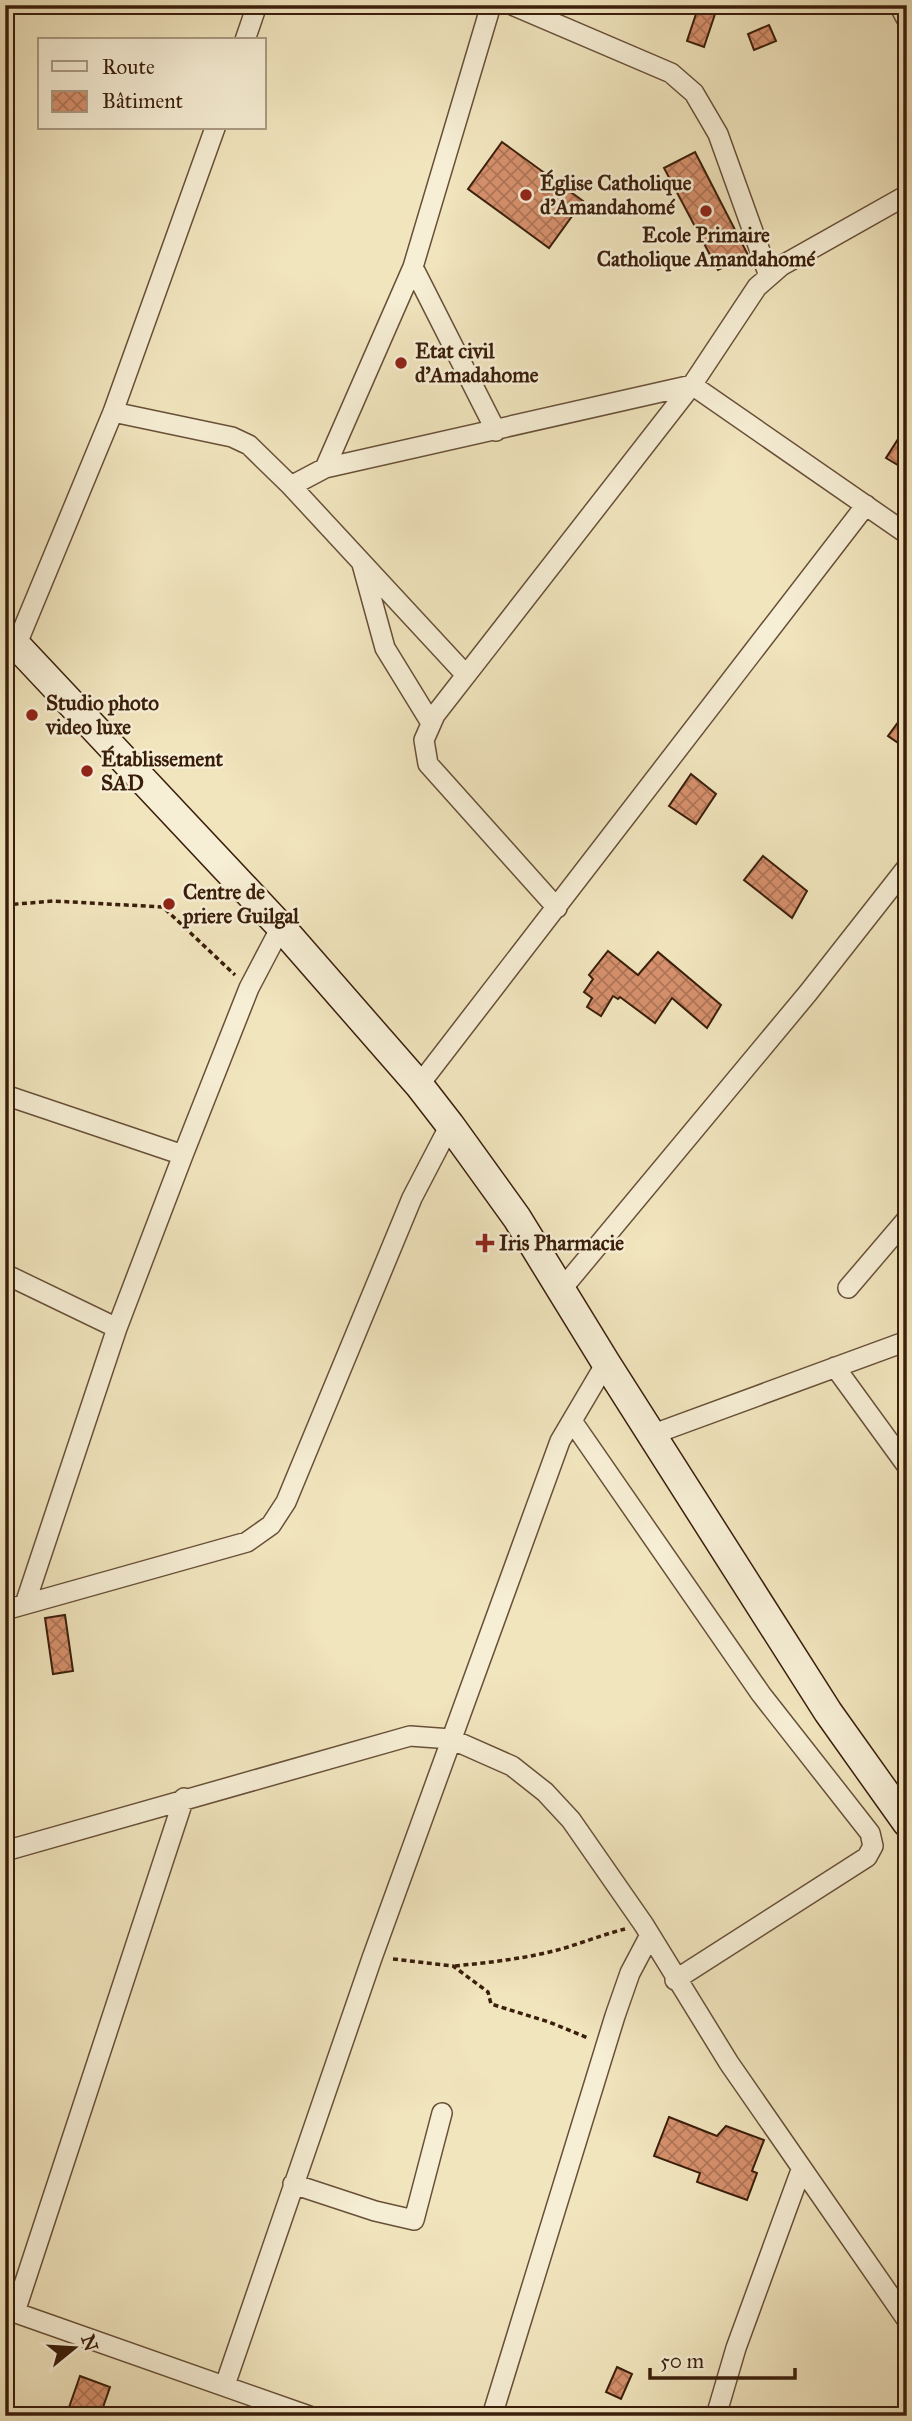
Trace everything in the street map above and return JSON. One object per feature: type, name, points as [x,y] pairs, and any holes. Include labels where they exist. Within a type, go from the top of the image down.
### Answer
[{"type":"street","points":[[246,38],[257,5]]},
{"type":"street","points":[[325,468],[413,267],[492,5]]},
{"type":"street","points":[[512,5],[671,73],[694,93],[718,134],[769,275]]},
{"type":"street","points":[[899,5],[907,20]]},
{"type":"street","points":[[214,130],[113,412],[9,646],[281,928],[419,1085],[450,1125],[517,1218],[651,1435],[828,1712],[907,1823]]},
{"type":"street","points":[[557,908],[428,764],[424,740],[431,723],[691,385],[757,287],[781,266],[907,195]]},
{"type":"street","points":[[413,267],[496,431]]},
{"type":"street","points":[[291,486],[325,468],[691,385],[907,534]]},
{"type":"street","points":[[113,412],[232,437],[249,445],[291,486],[466,675]]},
{"type":"street","points":[[419,1085],[866,505]]},
{"type":"street","points":[[362,563],[384,648],[431,723]]},
{"type":"street","points":[[561,1290],[808,993],[907,867]]},
{"type":"street","points":[[24,1604],[117,1328],[249,988],[281,928]]},
{"type":"street","points":[[5,1095],[183,1155]]},
{"type":"street","points":[[5,1610],[247,1542],[271,1525],[286,1502],[412,1198],[450,1125]]},
{"type":"street","points":[[848,1288],[907,1219]]},
{"type":"street","points":[[5,1275],[117,1328]]},
{"type":"street","points":[[651,1435],[907,1340]]},
{"type":"street","points":[[225,2385],[372,1958],[560,1441],[606,1363]]},
{"type":"street","points":[[835,1367],[907,1466]]},
{"type":"street","points":[[572,1421],[761,1694],[870,1833],[873,1846],[867,1857],[675,1980]]},
{"type":"street","points":[[5,1851],[410,1736],[451,1740],[512,1766],[545,1792],[571,1820],[647,1931],[675,1980],[801,2170],[907,2320]]},
{"type":"street","points":[[184,1798],[10,2311],[309,2416]]},
{"type":"street","points":[[492,2416],[606,2046],[647,1931]]},
{"type":"street","points":[[293,2184],[375,2211],[414,2220],[442,2113]]},
{"type":"street","points":[[716,2416],[736,2348],[801,2170]]},
{"type":"path","points":[[5,905],[53,901],[163,907],[249,988]]},
{"type":"path","points":[[372,1958],[453,1966],[501,1962],[567,1947],[593,1937],[647,1931]]},
{"type":"path","points":[[453,1966],[488,1992],[491,2004],[549,2022],[606,2046]]},
{"type":"building","points":[[699,5],[718,5],[704,47],[687,41]]},
{"type":"building","points":[[769,25],[776,41],[754,50],[748,34]]},
{"type":"building","name":"Église Catholique d'Amandahomé","points":[[502,142],[583,201],[549,248],[468,189]]},
{"type":"building","name":"Ecole Primaire Catholique Amandahomé","points":[[695,152],[748,255],[718,270],[664,168]]},
{"type":"building","points":[[907,425],[907,457],[901,467],[886,458]]},
{"type":"building","points":[[907,710],[907,749],[888,736]]},
{"type":"building","points":[[691,774],[716,794],[696,824],[669,806]]},
{"type":"building","points":[[763,856],[807,891],[792,918],[744,880]]},
{"type":"building","points":[[608,951],[638,975],[658,952],[721,1005],[707,1028],[672,998],[655,1023],[620,997],[618,999],[613,996],[601,1016],[587,1007],[592,998],[584,992],[593,979],[589,975]]},
{"type":"building","points":[[65,1615],[73,1671],[53,1674],[45,1618]]},
{"type":"building","points":[[669,2117],[717,2136],[726,2126],[764,2140],[752,2171],[757,2173],[747,2200],[697,2182],[700,2173],[654,2156]]},
{"type":"building","points":[[617,2367],[632,2374],[621,2399],[606,2392]]},
{"type":"building","points":[[80,2376],[110,2387],[100,2416],[66,2416]]},
{"type":"place","name":"Église Catholique d'Amandahomé","points":[[526,195]]},
{"type":"place","name":"Ecole Primaire Catholique Amandahomé","points":[[706,211]]},
{"type":"place","name":"Etat civil d'Amadahome","points":[[401,363]]},
{"type":"place","name":"Studio photo video luxe","points":[[32,715]]},
{"type":"place","name":"Établissement SAD","points":[[87,771]]},
{"type":"place","name":"Centre de priere Guilgal","points":[[169,904]]},
{"type":"place","name":"Iris Pharmacie","points":[[485,1243]]}]
